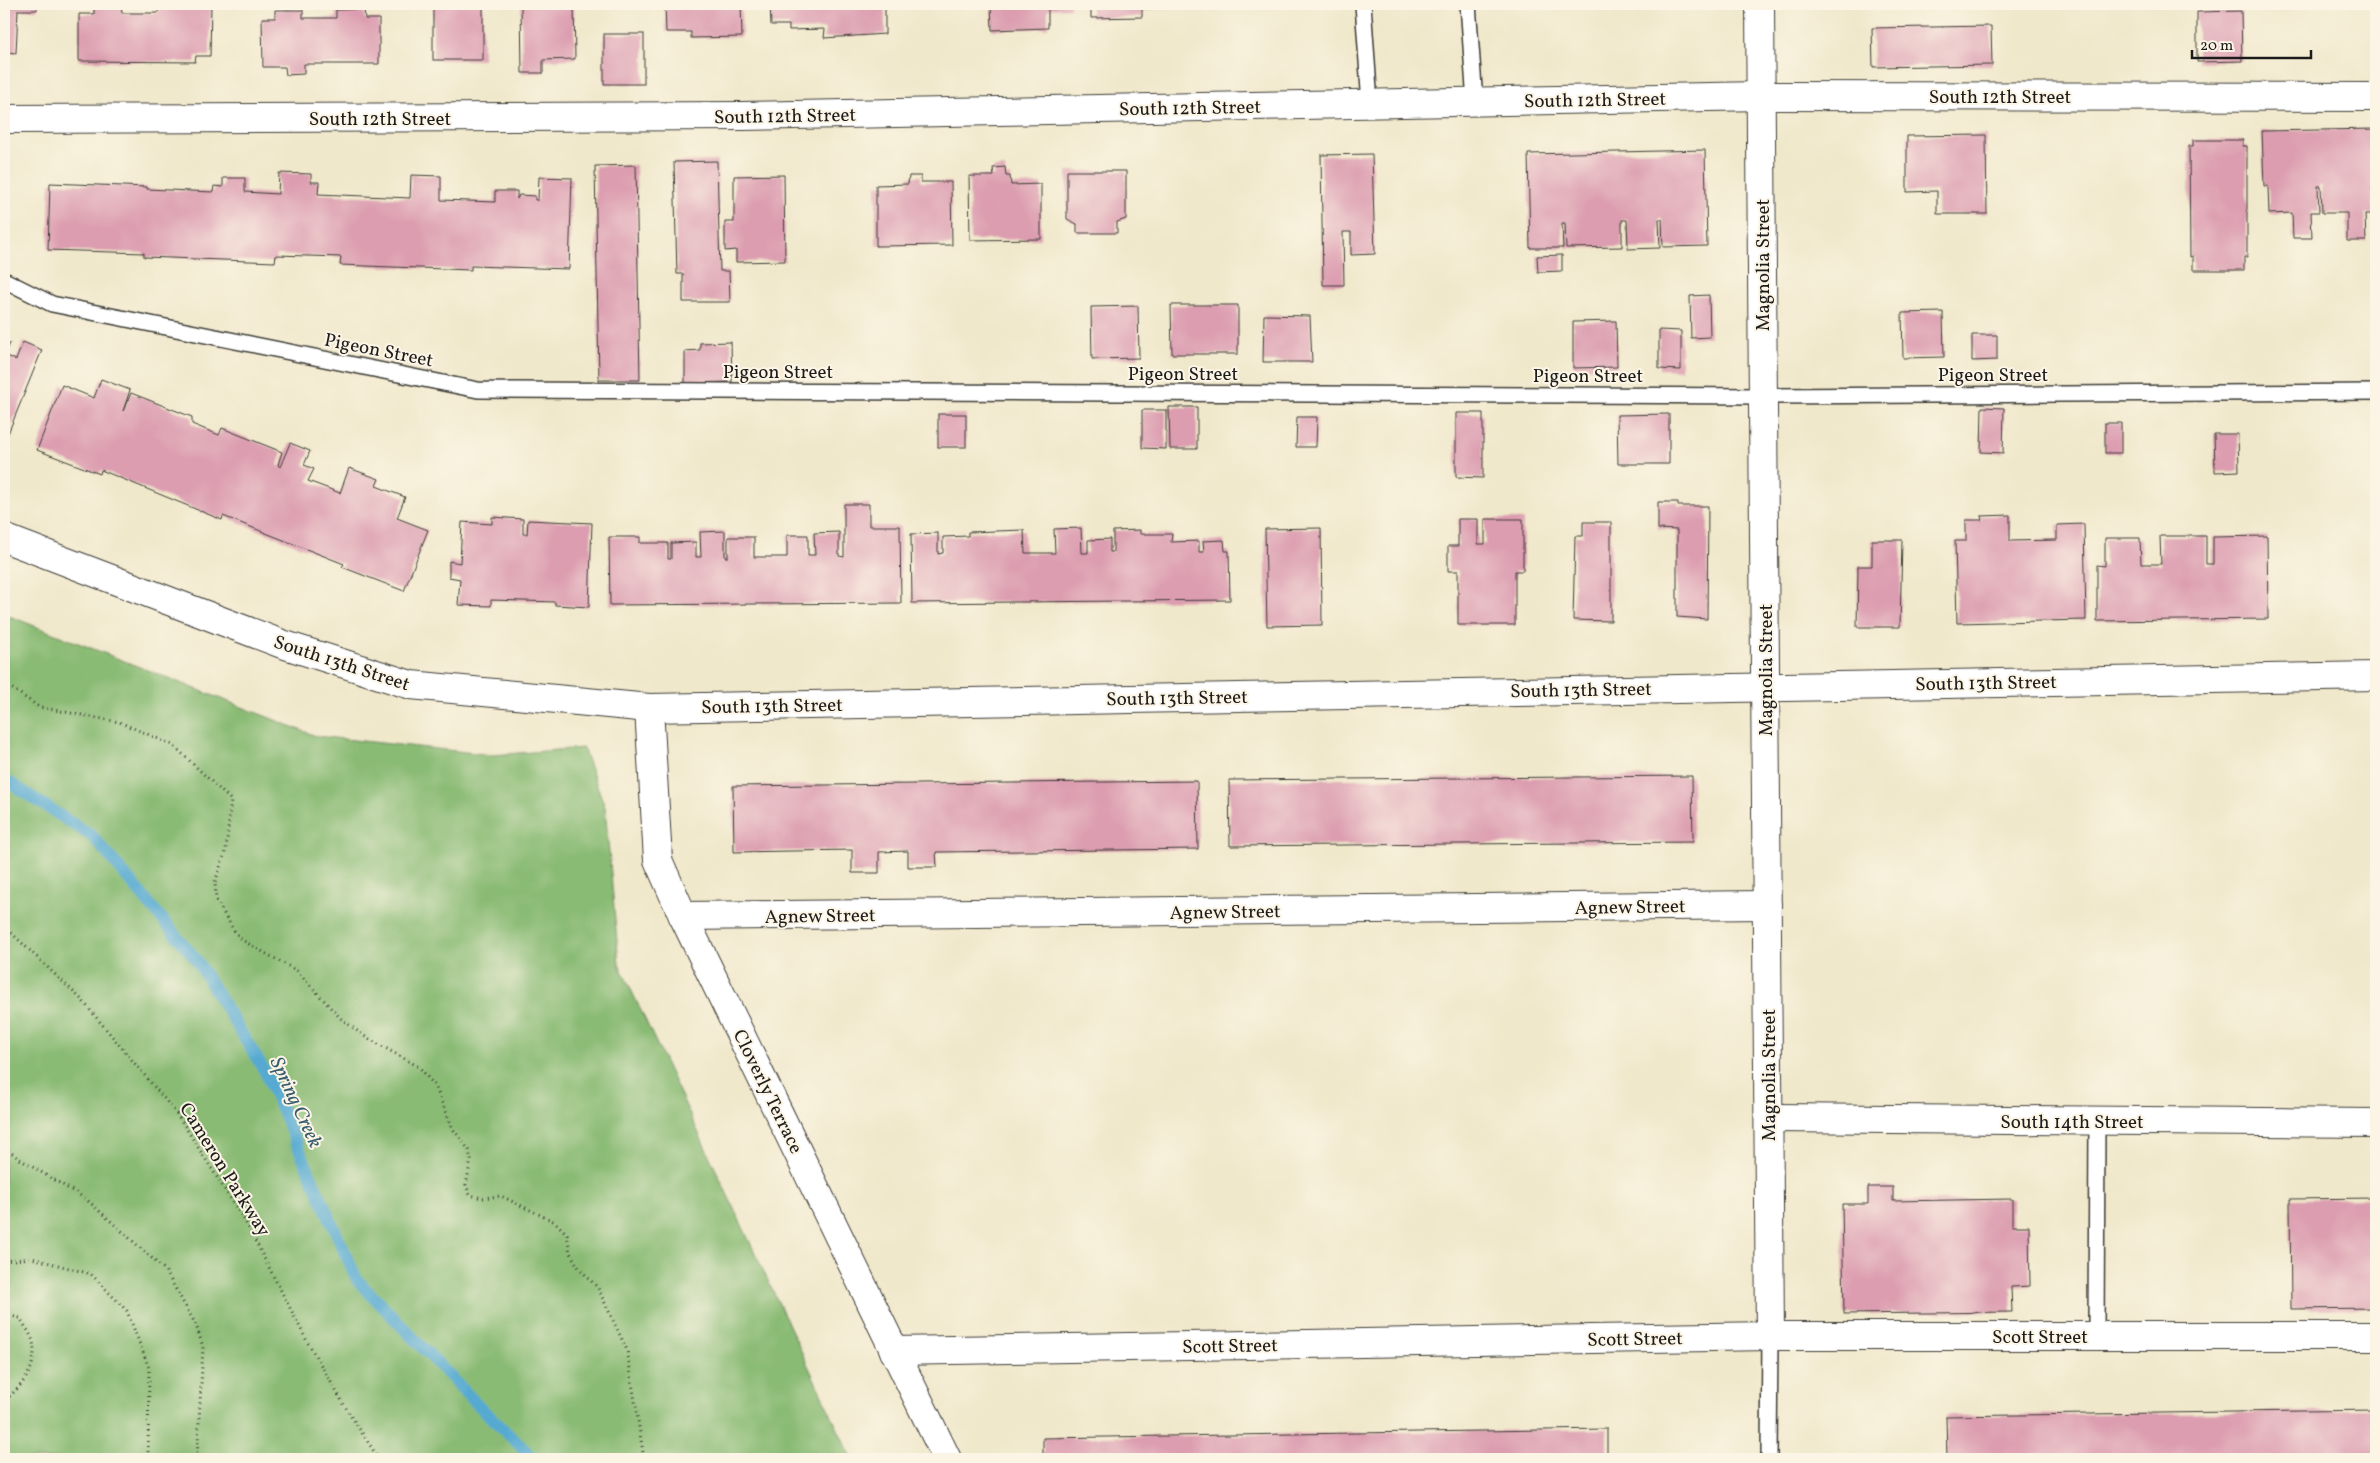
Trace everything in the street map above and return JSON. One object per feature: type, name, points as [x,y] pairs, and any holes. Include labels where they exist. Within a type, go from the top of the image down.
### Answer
[{"type":"street","name":"Magnolia Street","points":[[1760,4],[1770,1336]]},
{"type":"street","name":"South 12th Street","points":[[4,119],[742,116],[1761,96],[2376,97]]},
{"type":"street","name":"South 13th Street","points":[[4,538],[282,644],[411,685],[649,708],[2376,676]]},
{"type":"street","name":"Cloverly Terrace","points":[[649,708],[658,860],[683,916],[947,1459]]},
{"type":"street","name":"Agnew Street","points":[[683,916],[1767,905]]},
{"type":"street","name":"South 14th Street","points":[[1769,1118],[2376,1123]]},
{"type":"street","name":"Scott Street","points":[[894,1351],[1770,1336],[2376,1336]]},
{"type":"lane","points":[[1363,4],[1370,104]]},
{"type":"lane","points":[[1468,4],[1475,102]]},
{"type":"lane","name":"Pigeon Street","points":[[4,280],[52,304],[478,390],[1763,396],[2376,392]]},
{"type":"lane","points":[[2096,1336],[2098,1121]]},
{"type":"lane","points":[[1769,1459],[1770,1336]]},
{"type":"path","points":[[4,684],[39,707],[119,722],[173,745],[231,800],[226,850],[215,882],[216,900],[233,929],[242,940],[297,970],[340,1018],[364,1036],[419,1067],[435,1086],[453,1129],[469,1150],[471,1160],[466,1185],[470,1195],[482,1198],[501,1196],[555,1222],[567,1234],[570,1253],[579,1268],[598,1288],[613,1323],[628,1350],[644,1459]]},
{"type":"path","name":"Cameron Parkway","points":[[4,926],[81,999],[177,1114],[246,1223],[308,1343],[349,1413],[379,1459]]},
{"type":"path","points":[[4,1147],[21,1160],[86,1199],[165,1270],[196,1325],[203,1347],[197,1459]]},
{"type":"path","points":[[4,1261],[32,1258],[91,1274],[127,1311],[149,1368],[148,1459]]},
{"type":"path","points":[[4,1316],[20,1318],[33,1341],[34,1365],[18,1389],[4,1401]]},
{"type":"green space","points":[[4,614],[316,736],[493,755],[583,748],[605,807],[619,964],[852,1459],[4,1459]]},
{"type":"building","points":[[18,4],[37,4],[37,10],[18,10],[16,53],[4,52],[4,7],[18,7]]},
{"type":"building","points":[[94,4],[121,4],[122,13],[158,13],[158,4],[211,4],[210,56],[196,56],[195,62],[79,61],[79,14],[94,14]]},
{"type":"building","points":[[433,4],[483,4],[483,60],[433,60]]},
{"type":"building","points":[[521,4],[574,4],[575,59],[543,60],[543,73],[522,73]]},
{"type":"building","points":[[665,4],[741,4],[742,37],[691,38],[691,32],[666,32]]},
{"type":"building","points":[[770,4],[885,4],[885,34],[824,38],[825,29],[789,30],[789,25],[771,25]]},
{"type":"building","points":[[991,4],[1070,4],[1070,8],[1048,9],[1048,28],[992,30]]},
{"type":"building","points":[[1167,4],[1167,8],[1142,9],[1142,17],[1091,18],[1091,5]]},
{"type":"building","points":[[364,9],[365,19],[379,19],[379,64],[304,64],[304,74],[286,75],[285,67],[263,67],[262,18],[275,18],[275,10],[303,10],[303,18],[336,18],[336,10]]},
{"type":"building","points":[[2241,11],[2242,61],[2197,62],[2197,12]]},
{"type":"building","points":[[1991,26],[1992,65],[1873,67],[1872,28]]},
{"type":"building","points":[[604,34],[644,34],[644,84],[604,84]]},
{"type":"building","points":[[2376,129],[2376,200],[2372,186],[2373,214],[2365,214],[2366,241],[2347,241],[2347,213],[2322,213],[2321,186],[2318,186],[2319,212],[2311,212],[2312,238],[2293,238],[2292,213],[2269,214],[2268,186],[2264,186],[2262,131]]},
{"type":"building","points":[[1986,135],[1987,214],[1937,214],[1937,191],[1907,192],[1907,136]]},
{"type":"building","points":[[2193,140],[2243,140],[2243,146],[2247,146],[2247,257],[2244,257],[2244,270],[2193,270],[2193,256],[2190,257],[2189,146],[2193,146]]},
{"type":"building","points":[[1705,150],[1707,246],[1663,247],[1662,219],[1659,219],[1660,248],[1628,249],[1627,220],[1622,220],[1622,247],[1566,248],[1565,223],[1562,223],[1563,248],[1530,248],[1528,154]]},
{"type":"building","points":[[1372,154],[1375,254],[1351,255],[1351,232],[1343,232],[1344,285],[1323,285],[1321,155]]},
{"type":"building","points":[[717,161],[720,271],[729,271],[730,302],[683,302],[683,274],[677,274],[674,162]]},
{"type":"building","points":[[636,165],[640,380],[599,380],[595,166]]},
{"type":"building","points":[[1005,167],[1006,176],[1010,176],[1011,185],[1041,184],[1041,239],[970,240],[969,176],[994,176],[993,168]]},
{"type":"building","points":[[1067,171],[1126,171],[1126,219],[1117,222],[1117,233],[1077,233],[1077,224],[1067,219]]},
{"type":"building","points":[[279,173],[311,174],[311,182],[319,182],[318,194],[410,198],[411,175],[441,176],[441,200],[495,202],[495,191],[517,191],[517,199],[519,195],[535,196],[535,200],[538,200],[539,177],[572,178],[569,269],[471,266],[471,270],[340,265],[341,257],[276,255],[275,262],[144,257],[144,253],[48,250],[50,183],[213,192],[214,186],[223,187],[223,178],[245,178],[245,192],[278,194]]},
{"type":"building","points":[[784,175],[785,261],[736,262],[736,250],[725,251],[725,222],[734,222],[734,176]]},
{"type":"building","points":[[909,176],[921,176],[921,182],[951,182],[952,245],[876,246],[876,185],[908,184]]},
{"type":"building","points":[[1562,255],[1562,271],[1538,272],[1537,256]]},
{"type":"building","points":[[1709,295],[1710,337],[1691,338],[1690,296]]},
{"type":"building","points":[[1171,305],[1238,305],[1238,354],[1172,354]]},
{"type":"building","points":[[1138,306],[1139,358],[1092,359],[1091,307]]},
{"type":"building","points":[[1943,312],[1944,357],[1903,358],[1902,313]]},
{"type":"building","points":[[1264,315],[1310,316],[1312,362],[1263,362]]},
{"type":"building","points":[[1616,321],[1617,367],[1573,368],[1573,322]]},
{"type":"building","points":[[1659,330],[1681,331],[1681,370],[1659,369]]},
{"type":"building","points":[[1972,335],[1997,335],[1997,360],[1972,361]]},
{"type":"building","points":[[4,341],[10,343],[5,355],[16,360],[23,342],[42,350],[7,436],[4,434]]},
{"type":"building","points":[[731,342],[732,382],[685,383],[685,351],[700,350],[700,343]]},
{"type":"building","points":[[101,379],[130,390],[123,411],[131,393],[192,417],[192,424],[219,435],[222,428],[282,452],[278,465],[280,467],[290,443],[310,451],[304,465],[314,469],[308,481],[340,493],[349,468],[379,479],[376,486],[405,497],[397,518],[428,530],[404,591],[342,567],[344,564],[223,516],[222,520],[101,470],[100,474],[37,450],[62,385],[94,398]]},
{"type":"building","points":[[1169,407],[1197,407],[1197,449],[1170,449]]},
{"type":"building","points":[[1982,407],[2004,408],[2003,453],[1981,452]]},
{"type":"building","points":[[1142,410],[1166,410],[1166,449],[1142,448]]},
{"type":"building","points":[[1456,413],[1483,413],[1483,478],[1456,477]]},
{"type":"building","points":[[938,414],[966,414],[966,447],[938,447]]},
{"type":"building","points":[[1669,414],[1669,464],[1618,464],[1617,415]]},
{"type":"building","points":[[1297,417],[1317,417],[1316,447],[1296,447]]},
{"type":"building","points":[[2105,423],[2121,423],[2121,453],[2105,453]]},
{"type":"building","points":[[2214,434],[2238,434],[2239,471],[2215,472]]},
{"type":"building","points":[[1658,502],[1678,502],[1678,506],[1708,506],[1707,619],[1677,617],[1677,530],[1658,529]]},
{"type":"building","points":[[844,504],[869,504],[869,526],[900,526],[901,603],[610,605],[609,537],[640,537],[640,543],[668,543],[668,559],[671,559],[671,543],[696,542],[696,557],[701,557],[700,532],[725,531],[725,557],[728,557],[728,537],[754,537],[754,557],[787,557],[787,535],[808,535],[808,555],[815,555],[814,533],[839,532],[839,556],[844,557]]},
{"type":"building","points":[[2010,515],[2010,541],[2057,540],[2057,525],[2084,524],[2086,620],[1957,623],[1955,541],[1966,541],[1966,520],[1982,520],[1981,516]]},
{"type":"building","points":[[492,517],[523,519],[523,534],[527,534],[528,520],[592,523],[589,607],[555,605],[555,602],[491,600],[491,606],[458,605],[460,579],[449,577],[449,561],[460,563],[462,522],[492,524]]},
{"type":"building","points":[[1458,519],[1478,519],[1478,544],[1485,544],[1485,519],[1523,519],[1523,571],[1515,571],[1515,625],[1458,625],[1458,571],[1448,571],[1448,546],[1458,546]]},
{"type":"building","points":[[1583,522],[1611,522],[1611,621],[1573,620],[1575,536],[1583,536]]},
{"type":"building","points":[[1081,528],[1082,553],[1088,553],[1088,540],[1110,539],[1110,552],[1113,552],[1113,531],[1140,530],[1140,534],[1172,534],[1171,542],[1199,541],[1199,552],[1204,552],[1203,541],[1224,540],[1225,551],[1229,551],[1230,600],[912,603],[911,534],[938,533],[938,554],[943,553],[943,537],[968,536],[968,532],[1024,530],[1025,553],[1055,553],[1054,529]]},
{"type":"building","points":[[1321,528],[1322,625],[1267,626],[1265,529]]},
{"type":"building","points":[[2160,536],[2206,536],[2206,564],[2213,564],[2213,537],[2267,536],[2268,619],[2097,621],[2097,565],[2105,566],[2105,538],[2140,538],[2141,564],[2161,564]]},
{"type":"building","points":[[1872,540],[1902,540],[1900,627],[1857,627],[1858,566],[1872,566]]},
{"type":"building","points":[[1692,776],[1693,842],[1230,846],[1229,780]]},
{"type":"building","points":[[1197,781],[1198,849],[936,852],[937,867],[908,867],[908,851],[879,852],[879,873],[852,873],[852,850],[734,852],[733,786]]},
{"type":"building","points":[[1868,1187],[1893,1187],[1893,1201],[2012,1199],[2012,1226],[2029,1226],[2030,1286],[2011,1287],[2012,1312],[1844,1314],[1842,1204],[1868,1204]]},
{"type":"building","points":[[2376,1198],[2376,1308],[2291,1309],[2290,1199]]},
{"type":"building","points":[[2376,1410],[2376,1459],[1947,1459],[1946,1416]]},
{"type":"building","points":[[1607,1429],[1607,1459],[1043,1459],[1043,1438]]},
{"type":"waterway","name":"Spring Creek","points":[[4,779],[93,837],[195,958],[264,1070],[357,1280],[472,1399],[534,1459]]}]
